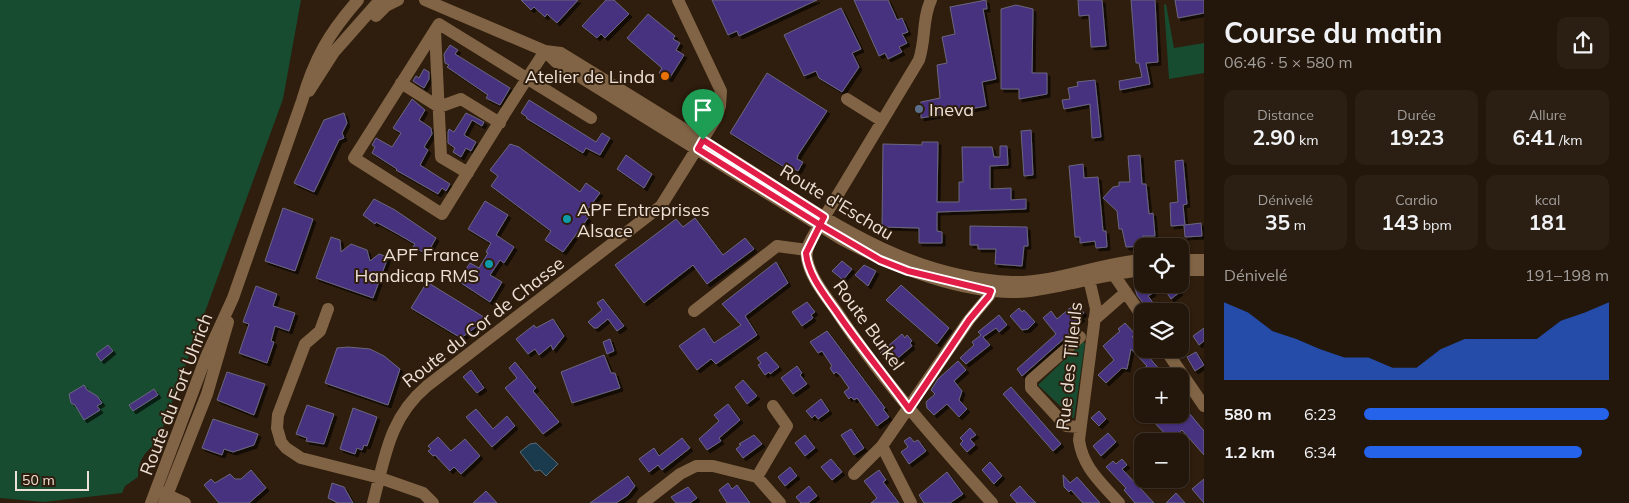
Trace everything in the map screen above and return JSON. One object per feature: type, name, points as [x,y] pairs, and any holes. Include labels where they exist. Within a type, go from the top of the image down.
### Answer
[{"type":"street","points":[[336,26],[342,10],[342,0]]},
{"type":"street","name":"Route du Fort Uhrich","points":[[160,498],[207,394],[225,336],[233,298],[302,102],[310,71],[336,26],[358,0]]},
{"type":"street","name":"Route du Fort Uhrich","points":[[302,102],[334,52],[380,0]]},
{"type":"street","name":"Route du Fort Uhrich","points":[[334,52],[356,36],[386,6],[398,0]]},
{"type":"street","name":"Route d'Eschau","points":[[425,0],[440,4],[545,51],[556,62],[701,144],[880,260],[908,271],[991,291],[1030,291],[1134,271]]},
{"type":"street","name":"Route du Cor de Chasse","points":[[373,503],[398,419],[416,395],[657,210],[701,144],[720,106],[721,91],[678,0]]},
{"type":"street","points":[[694,311],[777,246],[807,250],[822,221],[919,60],[924,44],[925,11],[931,0]]},
{"type":"street","points":[[545,51],[528,78],[500,123],[442,214],[354,158],[439,24],[528,78],[591,118]]},
{"type":"street","points":[[435,30],[441,157],[468,173]]},
{"type":"street","points":[[402,83],[439,106],[461,99],[500,123]]},
{"type":"street","points":[[847,99],[882,121]]},
{"type":"street","name":"Route d'Eschau","points":[[822,221],[898,257],[940,270],[981,278],[1012,282],[1034,280],[1134,261]]},
{"type":"street","name":"Route Burkel","points":[[807,250],[808,262],[827,299],[863,351],[909,409],[992,503]]},
{"type":"street","points":[[1189,260],[1204,260]]},
{"type":"street","points":[[1189,270],[1204,270]]},
{"type":"street","points":[[1114,275],[1134,304]]},
{"type":"street","name":"Rue des Tilleuls","points":[[1089,279],[1096,300],[1079,427],[1082,457],[1119,503]]},
{"type":"street","points":[[854,474],[882,446],[991,291]]},
{"type":"street","points":[[1094,320],[1126,292]]},
{"type":"street","points":[[328,309],[320,331],[305,344],[278,415],[278,435],[286,448],[300,458],[380,478],[423,493],[433,503]]},
{"type":"street","points":[[1079,427],[1066,426],[1031,388],[1031,380],[1080,337]]},
{"type":"street","points":[[1171,358],[1204,406]]},
{"type":"street","points":[[757,477],[787,426],[773,406]]},
{"type":"street","points":[[882,446],[911,503]]},
{"type":"street","points":[[645,502],[680,474],[696,466],[713,466],[757,477],[780,503]]},
{"type":"street","points":[[160,498],[185,503]]},
{"type":"green space","points":[[0,0],[301,0],[283,99],[157,443],[143,457],[139,466],[138,477],[125,486],[122,493],[44,502],[0,498]]},
{"type":"green space","points":[[1166,4],[1174,48],[1204,43],[1204,73],[1169,79],[1164,5]]},
{"type":"green space","points":[[1083,342],[1085,343],[1074,419],[1038,385]]},
{"type":"water","points":[[536,443],[558,464],[546,476],[540,470],[535,471],[520,452],[530,444]]},
{"type":"building","points":[[521,0],[578,0],[557,23],[547,14],[545,17],[534,7],[531,10]]},
{"type":"building","points":[[606,0],[614,0],[629,14],[605,38],[601,34],[597,38],[582,26]]},
{"type":"building","points":[[712,0],[817,0],[739,36],[737,31],[728,35]]},
{"type":"building","points":[[854,0],[888,0],[897,20],[902,18],[908,32],[902,34],[907,43],[899,47],[902,52],[888,59],[885,53],[879,56]]},
{"type":"building","points":[[986,0],[987,9],[983,9],[996,79],[982,82],[986,106],[921,118],[921,114],[915,112],[921,102],[940,98],[937,65],[947,63],[942,37],[955,34],[950,7]]},
{"type":"building","points":[[1078,0],[1102,0],[1106,46],[1091,47],[1089,15],[1079,16]]},
{"type":"building","points":[[1131,0],[1155,0],[1158,62],[1146,63],[1150,84],[1120,90],[1119,81],[1142,77],[1139,63],[1136,63]]},
{"type":"building","points":[[1175,0],[1204,0],[1204,13],[1178,18]]},
{"type":"building","points":[[1016,5],[1033,9],[1032,73],[1047,73],[1047,94],[1019,99],[1019,89],[1001,89],[1001,9]]},
{"type":"building","points":[[841,8],[861,49],[852,53],[859,67],[842,92],[819,78],[816,71],[804,76],[784,35]]},
{"type":"building","points":[[648,14],[675,36],[673,39],[680,43],[676,50],[684,55],[669,79],[659,73],[662,68],[627,38]]},
{"type":"building","points":[[450,45],[458,50],[455,54],[510,88],[500,105],[486,98],[488,95],[447,67],[449,65],[445,63],[444,54]]},
{"type":"building","points":[[424,69],[429,72],[429,79],[424,88],[413,81],[416,76],[419,78]]},
{"type":"building","points":[[767,73],[827,111],[798,155],[797,159],[803,162],[798,171],[791,167],[789,170],[730,133]]},
{"type":"building","points":[[1095,80],[1101,137],[1092,138],[1090,104],[1064,109],[1062,100],[1070,99],[1068,88],[1078,86],[1077,82]]},
{"type":"building","points":[[412,99],[425,110],[419,120],[431,128],[432,134],[424,147],[428,150],[420,165],[450,184],[446,191],[442,188],[438,194],[396,170],[372,153],[375,147],[372,145],[376,138],[392,147],[401,133],[393,128]]},
{"type":"building","points":[[529,100],[596,142],[602,133],[610,138],[600,155],[586,148],[583,153],[526,118],[521,113]]},
{"type":"building","points":[[344,113],[347,123],[342,133],[344,138],[339,140],[314,192],[294,183],[324,120]]},
{"type":"building","points":[[466,113],[484,122],[482,126],[472,120],[464,135],[476,142],[471,151],[466,148],[461,157],[453,152],[455,148],[448,143],[448,132],[449,129],[454,132]]},
{"type":"building","points":[[1031,130],[1033,175],[1024,176],[1021,131]]},
{"type":"building","points":[[922,142],[938,142],[937,202],[959,202],[959,182],[963,182],[962,147],[992,147],[994,157],[1000,157],[1000,146],[1007,146],[1008,165],[990,166],[990,189],[1011,188],[1011,200],[1026,199],[1026,209],[937,212],[937,231],[942,232],[942,243],[919,243],[919,228],[882,227],[883,144],[922,145]]},
{"type":"building","points":[[510,144],[519,147],[580,192],[586,183],[600,193],[584,214],[588,218],[563,252],[545,240],[551,231],[491,186],[498,176],[490,170]]},
{"type":"building","points":[[626,155],[652,174],[644,188],[617,169]]},
{"type":"building","points":[[1140,155],[1142,184],[1146,184],[1149,214],[1153,213],[1155,236],[1134,238],[1134,247],[1126,247],[1122,229],[1119,229],[1117,211],[1103,198],[1113,187],[1119,186],[1119,182],[1130,182],[1128,156]]},
{"type":"building","points":[[1183,160],[1187,204],[1183,205],[1185,225],[1201,223],[1202,236],[1185,237],[1184,225],[1171,226],[1170,203],[1178,202],[1175,161]]},
{"type":"building","points":[[1083,164],[1084,178],[1098,177],[1103,231],[1106,231],[1107,247],[1096,248],[1095,241],[1080,243],[1080,237],[1075,237],[1069,166]]},
{"type":"building","points":[[374,199],[395,210],[436,238],[427,254],[413,247],[415,244],[376,222],[375,224],[363,215]]},
{"type":"building","points":[[485,201],[508,215],[496,235],[514,247],[504,263],[500,260],[490,275],[502,282],[490,302],[458,281],[470,263],[479,268],[488,253],[486,252],[491,243],[468,229]]},
{"type":"building","points":[[283,208],[313,219],[295,271],[265,261]]},
{"type":"building","points":[[695,218],[723,255],[745,238],[754,249],[707,284],[693,265],[644,303],[615,265],[676,219],[683,227]]},
{"type":"building","points":[[970,226],[1027,227],[1028,246],[1024,246],[1022,266],[995,264],[996,249],[978,249],[978,245],[970,245]]},
{"type":"building","points":[[331,237],[340,240],[341,252],[351,244],[367,250],[370,261],[379,254],[388,257],[373,298],[316,278]]},
{"type":"building","points":[[842,261],[852,269],[843,280],[832,271]]},
{"type":"building","points":[[776,262],[788,283],[745,316],[757,335],[716,364],[711,359],[697,370],[679,346],[704,328],[714,343],[741,325],[722,304]]},
{"type":"building","points":[[864,265],[876,271],[868,286],[855,275]]},
{"type":"building","points":[[427,282],[487,319],[461,338],[411,308]]},
{"type":"building","points":[[901,285],[949,328],[937,344],[886,300]]},
{"type":"building","points":[[256,286],[277,294],[273,306],[295,313],[289,331],[275,326],[271,341],[274,342],[267,363],[239,353],[249,324],[243,322]]},
{"type":"building","points":[[1136,293],[1153,293],[1148,296],[1153,303],[1143,303]]},
{"type":"building","points":[[1167,293],[1179,293],[1171,299]]},
{"type":"building","points":[[603,299],[624,326],[617,331],[608,319],[597,328],[594,328],[588,322],[602,310],[597,303]]},
{"type":"building","points":[[807,302],[815,312],[811,315],[813,318],[802,326],[792,312]]},
{"type":"building","points":[[1076,303],[1084,313],[1074,326],[1076,328],[1022,376],[1017,369],[1056,334],[1043,318],[1051,311],[1057,319]]},
{"type":"building","points":[[1019,308],[1022,312],[1024,310],[1035,322],[1028,329],[1022,330],[1010,316]]},
{"type":"building","points":[[999,315],[1007,325],[999,332],[996,328],[983,337],[990,345],[966,364],[960,358],[974,345],[972,342],[981,335],[978,332]]},
{"type":"building","points":[[553,319],[564,336],[553,350],[551,345],[539,355],[535,349],[528,354],[516,339],[534,325],[536,328]]},
{"type":"building","points":[[1125,323],[1134,333],[1132,337],[1134,339],[1134,352],[1131,349],[1127,369],[1122,368],[1106,383],[1098,375],[1114,360],[1103,346],[1120,331],[1118,329]]},
{"type":"building","points":[[1204,328],[1204,341],[1199,345],[1193,336]]},
{"type":"building","points":[[827,331],[885,408],[883,409],[889,417],[877,426],[857,398],[854,400],[851,397],[849,399],[844,392],[849,388],[840,375],[836,372],[834,374],[830,368],[832,366],[822,351],[818,353],[810,342]]},
{"type":"building","points":[[902,334],[905,338],[907,335],[912,341],[910,343],[912,346],[892,363],[890,360],[888,362],[880,353]]},
{"type":"building","points":[[610,339],[614,351],[607,354],[603,342]]},
{"type":"building","points":[[108,345],[113,351],[101,361],[96,354]]},
{"type":"building","points":[[337,348],[370,349],[384,356],[400,369],[388,405],[325,383]]},
{"type":"building","points":[[766,352],[779,367],[770,374],[769,372],[765,375],[758,365],[761,363],[757,358]]},
{"type":"building","points":[[1196,352],[1204,365],[1195,371],[1188,358]]},
{"type":"building","points":[[604,355],[611,373],[615,373],[620,388],[572,403],[561,372]]},
{"type":"building","points":[[1139,358],[1150,358],[1158,368],[1144,368],[1147,366]]},
{"type":"building","points":[[958,361],[966,370],[954,381],[962,391],[959,400],[967,409],[959,417],[947,404],[934,415],[927,408],[926,402],[935,394],[931,390],[938,379]]},
{"type":"building","points":[[515,362],[536,388],[533,391],[559,422],[543,434],[505,388],[517,378],[509,368]]},
{"type":"building","points":[[797,366],[802,373],[800,375],[807,384],[793,394],[781,378]]},
{"type":"building","points":[[471,370],[484,388],[477,393],[463,377]]},
{"type":"building","points":[[227,372],[265,384],[254,415],[217,400]]},
{"type":"building","points":[[743,380],[757,396],[747,404],[735,387]]},
{"type":"building","points":[[84,385],[102,403],[97,406],[100,410],[84,420],[75,405],[71,403],[69,394]]},
{"type":"building","points":[[1011,387],[1061,444],[1053,451],[1003,394]]},
{"type":"building","points":[[154,389],[158,395],[133,411],[129,405]]},
{"type":"building","points":[[821,399],[829,411],[818,419],[815,415],[812,418],[806,411]]},
{"type":"building","points":[[728,404],[740,420],[719,438],[721,441],[707,450],[699,439],[719,421],[714,415]]},
{"type":"building","points":[[307,405],[334,414],[324,444],[306,441],[307,438],[296,434]]},
{"type":"building","points":[[353,408],[377,417],[367,446],[364,445],[362,450],[357,448],[355,454],[340,449]]},
{"type":"building","points":[[476,409],[493,429],[507,416],[515,426],[492,447],[466,417]]},
{"type":"building","points":[[1099,411],[1106,419],[1099,426],[1091,418]]},
{"type":"building","points":[[1189,413],[1204,431],[1204,455],[1189,438],[1189,433],[1185,433],[1182,430],[1179,433],[1164,433],[1155,423],[1189,423]]},
{"type":"building","points":[[213,419],[258,434],[254,445],[233,452],[224,449],[222,455],[202,448]]},
{"type":"building","points":[[970,428],[976,435],[970,439],[975,445],[967,452],[960,444],[963,441],[960,438]]},
{"type":"building","points":[[851,429],[864,448],[854,455],[841,435]]},
{"type":"building","points":[[1108,433],[1116,442],[1101,456],[1093,446]]},
{"type":"building","points":[[754,435],[762,444],[743,458],[736,449],[741,445],[739,444]]},
{"type":"building","points":[[805,435],[815,448],[805,456],[795,443]]},
{"type":"building","points":[[438,437],[451,451],[465,439],[480,456],[461,474],[454,467],[450,471],[435,455],[433,456],[428,451],[431,449],[428,446]]},
{"type":"building","points":[[910,437],[914,442],[918,440],[926,451],[909,464],[901,452],[908,447],[904,441]]},
{"type":"building","points":[[682,438],[690,448],[662,470],[658,465],[649,472],[639,459],[654,448],[659,456]]},
{"type":"building","points":[[831,459],[842,472],[832,480],[821,467]]},
{"type":"building","points":[[1122,459],[1127,465],[1122,469],[1134,482],[1134,488],[1140,488],[1154,503],[1135,503],[1124,490],[1126,488],[1106,467],[1113,461],[1116,464]]},
{"type":"building","points":[[990,462],[1002,476],[994,484],[982,470]]},
{"type":"building","points":[[790,467],[797,476],[785,486],[778,477]]},
{"type":"building","points":[[251,470],[266,488],[249,503],[219,503],[204,485],[211,479],[215,483],[230,474],[235,479],[241,479]]},
{"type":"building","points":[[879,470],[886,480],[883,482],[899,503],[871,503],[877,498],[864,481]]},
{"type":"building","points":[[947,472],[963,494],[950,503],[924,503],[919,495]]},
{"type":"building","points":[[1063,475],[1070,483],[1077,477],[1100,503],[1083,503],[1071,490],[1069,492],[1064,487]]},
{"type":"building","points":[[628,476],[635,486],[628,495],[616,503],[590,503]]},
{"type":"building","points":[[1204,479],[1204,503],[1192,489]]},
{"type":"building","points":[[332,483],[344,487],[353,503],[338,503],[328,498]]},
{"type":"building","points":[[728,483],[732,489],[737,485],[750,503],[727,503],[719,490]]},
{"type":"building","points":[[809,486],[817,496],[808,503],[801,503],[796,497]]},
{"type":"building","points":[[1020,486],[1036,503],[1017,503],[1010,495]]},
{"type":"building","points":[[688,487],[697,498],[690,503],[676,503],[671,497]]},
{"type":"building","points":[[486,491],[497,503],[473,503]]},
{"type":"building","points":[[1176,493],[1185,503],[1166,503]]},
{"type":"place","name":"Atelier de Linda","points":[[665,76]]},
{"type":"place","name":"Ineva","points":[[919,109]]},
{"type":"place","name":"APF Entreprises Alsace","points":[[567,219]]},
{"type":"place","name":"APF France Handicap RMS","points":[[489,264]]},
{"type":"route","points":[[703,140],[698,149],[820,225],[806,253],[811,270],[827,299],[854,339],[909,409],[969,320],[991,291],[940,280],[908,271],[880,260],[841,239],[820,225],[824,217],[703,140]]}]
